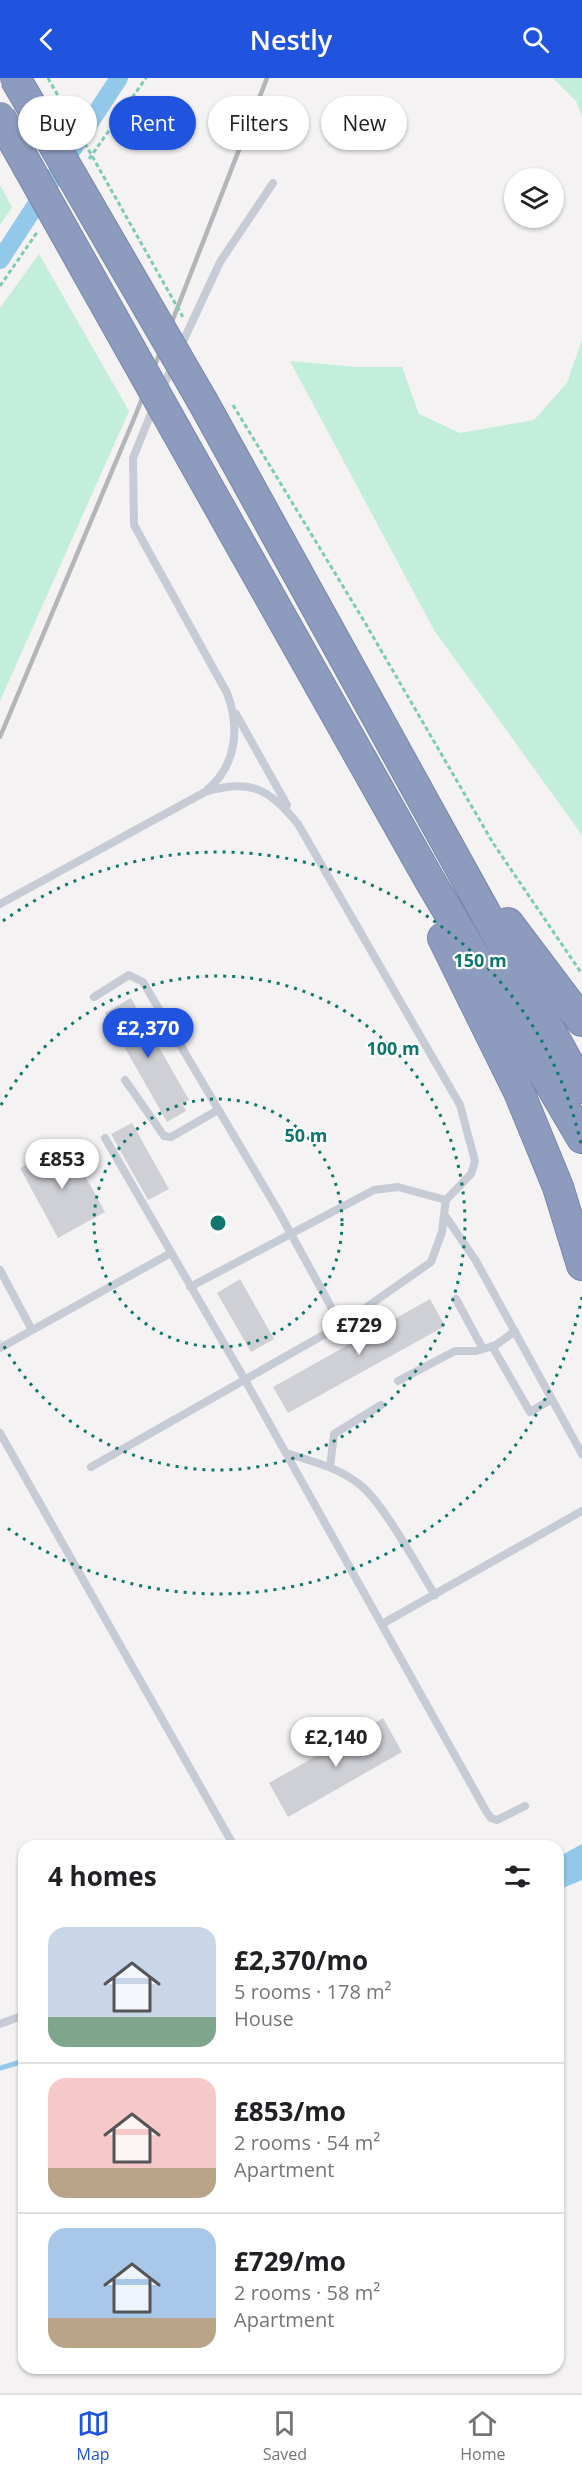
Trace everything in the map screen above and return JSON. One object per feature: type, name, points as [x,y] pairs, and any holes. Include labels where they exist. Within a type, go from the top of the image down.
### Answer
[{"type":"highway","points":[[15,78],[216,400],[419,792],[582,1089]]},
{"type":"highway","points":[[0,117],[373,782],[582,1138]]},
{"type":"highway","points":[[373,782],[421,892],[519,1092],[558,1187],[582,1265]]},
{"type":"highway","points":[[419,792],[494,903],[582,1021]]},
{"type":"lane","points":[[91,1467],[341,1325],[431,1262],[442,1232],[446,1200],[471,1174],[475,1161],[460,1106],[234,711],[227,693],[134,525],[133,458],[141,434],[220,262],[273,183]]},
{"type":"lane","points":[[205,792],[220,779],[230,760],[236,733],[234,711]]},
{"type":"lane","points":[[0,904],[205,792],[223,786],[244,785],[263,790],[279,802],[298,824]]},
{"type":"lane","points":[[94,997],[129,975],[143,982],[279,1212],[289,1235],[341,1325]]},
{"type":"lane","points":[[125,1080],[164,1136],[171,1137],[218,1110]]},
{"type":"lane","points":[[105,1138],[245,1380],[490,1818],[497,1820],[525,1806]]},
{"type":"lane","points":[[190,1287],[374,1190],[386,1187],[446,1200]]},
{"type":"lane","points":[[444,1214],[476,1261],[582,1454]]},
{"type":"lane","points":[[0,1348],[171,1253]]},
{"type":"lane","points":[[0,1270],[32,1330]]},
{"type":"lane","points":[[456,1299],[530,1412],[552,1399]]},
{"type":"lane","points":[[398,1381],[455,1351],[488,1347],[515,1331]]},
{"type":"lane","points":[[330,1467],[334,1434],[381,1405]]},
{"type":"lane","points":[[0,1433],[231,1840]]},
{"type":"lane","points":[[286,1453],[330,1467],[359,1484],[375,1500],[435,1595]]},
{"type":"lane","points":[[382,1624],[582,1512]]},
{"type":"lane","points":[[0,2024],[18,2017]]},
{"type":"path","points":[[48,78],[188,327]]},
{"type":"path","points":[[216,400],[364,621],[493,843],[582,974]]},
{"type":"green space","points":[[553,78],[582,78],[582,117],[576,101]]},
{"type":"green space","points":[[0,185],[12,207],[0,225]]},
{"type":"green space","points":[[39,254],[129,411],[0,701],[0,308]]},
{"type":"green space","points":[[582,340],[582,835],[434,630],[290,361],[357,367],[402,367],[419,414],[460,433],[534,420],[567,383]]},
{"type":"water","points":[[582,1844],[582,1880],[564,1888],[564,1854]]},
{"type":"building","points":[[131,998],[189,1100],[182,1104],[186,1111],[167,1122],[105,1013]]},
{"type":"building","points":[[132,1123],[169,1189],[148,1200],[111,1134]]},
{"type":"building","points":[[67,1143],[105,1212],[58,1238],[20,1168]]},
{"type":"building","points":[[240,1279],[274,1339],[251,1352],[217,1293]]},
{"type":"building","points":[[430,1299],[445,1326],[288,1413],[273,1387]]},
{"type":"building","points":[[383,1718],[402,1752],[288,1817],[269,1783]]},
{"type":"waterway","points":[[0,260],[119,78]]},
{"type":"waterway","points":[[0,2068],[18,2063]]},
{"type":"railway","points":[[0,737],[136,414],[267,78]]}]
